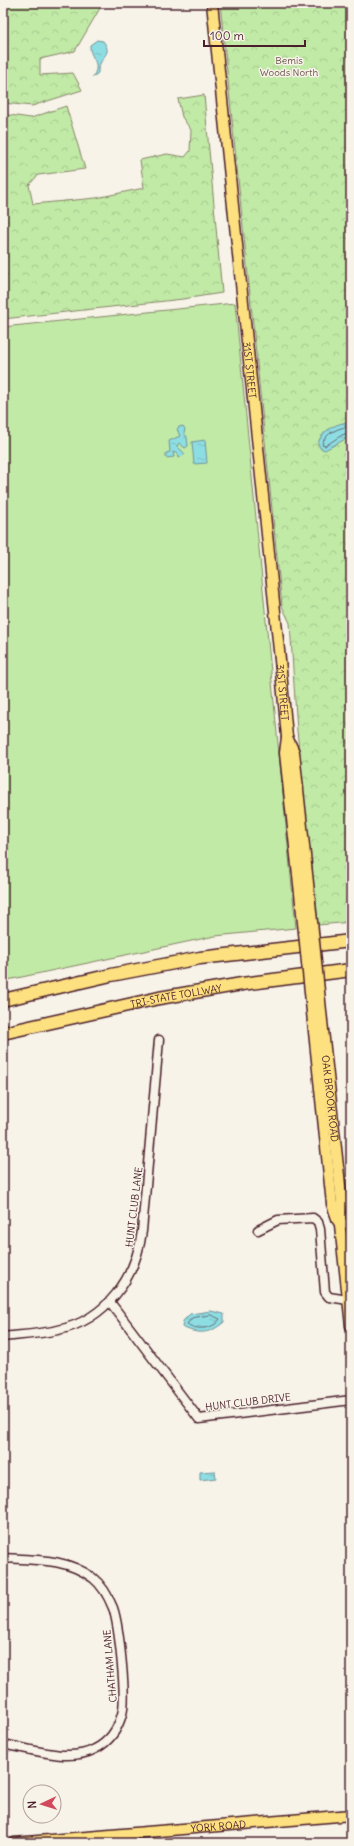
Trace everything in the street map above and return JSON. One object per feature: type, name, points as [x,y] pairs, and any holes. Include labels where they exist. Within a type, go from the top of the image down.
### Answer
[{"type":"highway","points":[[3,1000],[110,975],[200,958],[351,941]]},
{"type":"highway","name":"TRI-STATE TOLLWAY","points":[[3,1033],[159,998],[242,984],[351,970]]},
{"type":"main road","name":"31ST STREET","points":[[212,3],[287,737],[285,753],[305,903],[318,1021]]},
{"type":"main road","name":"OAK BROOK ROAD","points":[[318,1021],[332,1204],[340,1225],[351,1326]]},
{"type":"main road","name":"YORK ROAD","points":[[14,1843],[351,1815]]},
{"type":"street","name":"HUNT CLUB LANE","points":[[3,1337],[47,1332],[65,1328],[84,1320],[110,1302],[130,1275],[141,1244],[159,1040]]},
{"type":"street","points":[[258,1230],[278,1220],[313,1218],[318,1222],[320,1229],[325,1292],[329,1297],[348,1300]]},
{"type":"street","points":[[340,1225],[351,1222]]},
{"type":"street","name":"HUNT CLUB DRIVE","points":[[110,1302],[198,1419],[351,1400]]},
{"type":"street","name":"CHATHAM LANE","points":[[3,1558],[63,1562],[79,1568],[95,1579],[105,1592],[114,1612],[124,1702],[120,1722],[108,1740],[94,1750],[83,1754],[68,1755],[3,1744]]},
{"type":"green space","points":[[3,3],[103,3],[75,51],[40,59],[40,75],[73,73],[82,90],[32,106],[3,103]]},
{"type":"green space","name":"Bemis Woods North","points":[[220,3],[351,3],[351,922],[318,925],[297,731],[290,623],[282,606]]},
{"type":"green space","points":[[204,95],[222,293],[183,299],[3,319],[3,118],[9,115],[31,118],[66,106],[85,169],[38,175],[29,185],[33,204],[96,198],[144,188],[140,160],[167,154],[185,157],[190,151],[191,130],[182,117],[178,99]]},
{"type":"green space","points":[[235,303],[296,928],[215,936],[3,981],[3,327]]},
{"type":"water","points":[[97,40],[103,41],[106,45],[107,51],[98,68],[98,73],[92,78],[95,73],[96,64],[91,54],[90,45]]},
{"type":"water","points":[[351,422],[351,436],[325,450],[320,448],[318,443],[323,434],[336,425]]},
{"type":"water","points":[[183,426],[185,429],[184,433],[187,437],[188,446],[185,448],[179,443],[177,446],[185,454],[179,458],[178,454],[173,452],[174,457],[166,458],[166,453],[170,452],[169,441],[180,436],[177,429]]},
{"type":"water","points":[[205,440],[207,463],[194,464],[192,442]]},
{"type":"water","points":[[211,1311],[224,1314],[224,1322],[214,1329],[199,1332],[182,1327],[183,1321],[190,1314]]},
{"type":"water","points":[[215,1471],[216,1478],[200,1480],[200,1472]]}]
